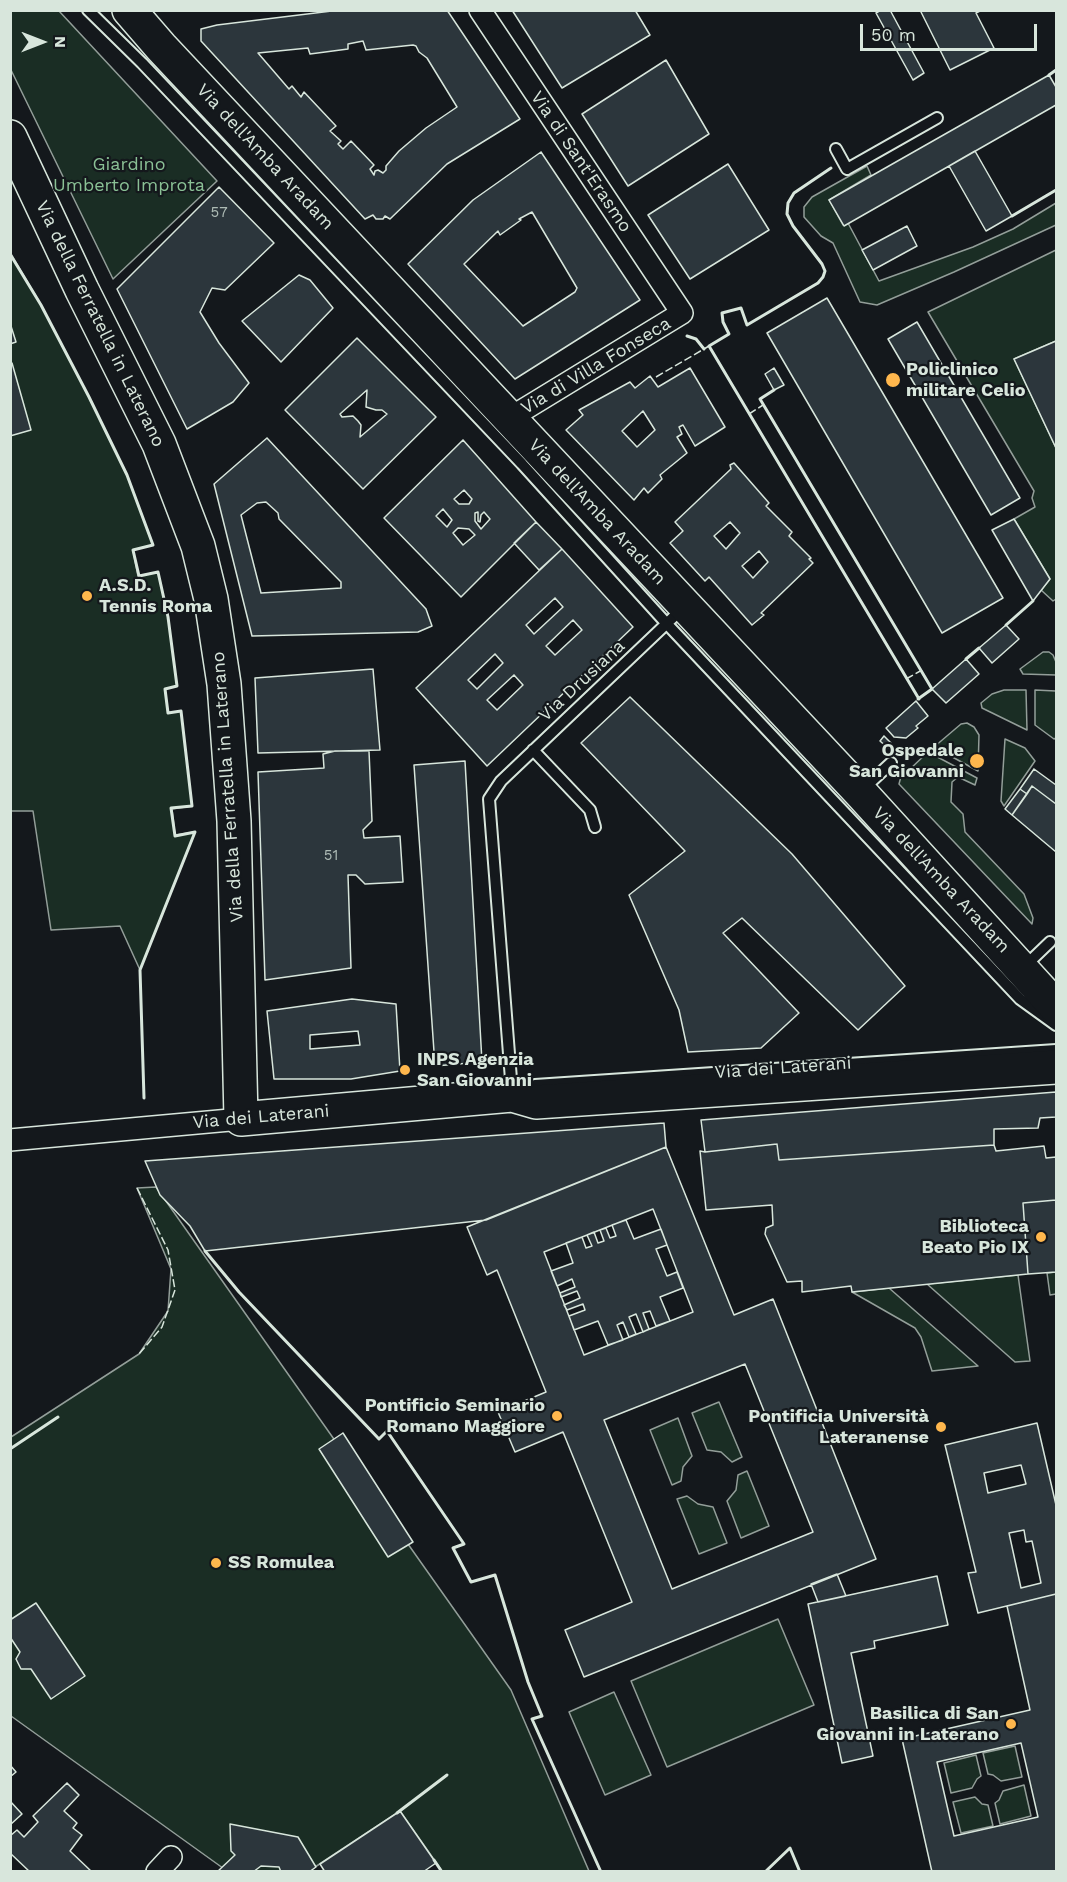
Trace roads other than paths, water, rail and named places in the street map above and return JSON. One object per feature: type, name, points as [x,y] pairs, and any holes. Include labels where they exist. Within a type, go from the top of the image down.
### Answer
[{"type":"main road","name":"Via dell'Amba Aradam","points":[[137,13],[169,56],[510,418],[676,615],[860,792],[1014,976],[1056,1007]]},
{"type":"main road","name":"Via della Ferratella in Laterano","points":[[10,137],[77,281],[159,444],[198,546],[211,599],[224,684],[234,821],[241,1119]]},
{"type":"main road","name":"Via dei Laterani","points":[[241,1119],[512,1095],[536,1102],[1056,1067]]},
{"type":"street","name":"Via di Sant'Erasmo","points":[[480,10],[682,313]]},
{"type":"street","name":"Via di Villa Fonseca","points":[[510,418],[682,313]]},
{"type":"street","name":"Via dei Laterani","points":[[10,1140],[241,1119]]},
{"type":"lane","name":"Via dell'Amba Aradam","points":[[88,10],[142,63],[522,464],[676,615],[1014,976],[1020,999],[1056,1025]]},
{"type":"lane","points":[[137,13],[142,63]]},
{"type":"lane","points":[[836,149],[848,169],[937,118]]},
{"type":"lane","name":"Via Drusiana","points":[[512,1095],[489,800],[501,781],[676,615]]},
{"type":"lane","points":[[533,750],[590,810],[595,827]]},
{"type":"lane","points":[[860,792],[891,763]]},
{"type":"lane","points":[[1014,976],[1050,942]]},
{"type":"lane","name":"Via dei Laterani","points":[[512,1095],[535,1085],[1056,1050]]},
{"type":"place","name":"Policlinico militare Celio","points":[[893,380]]},
{"type":"place","name":"A.S.D. Tennis Roma","points":[[87,596]]},
{"type":"place","name":"Ospedale San Giovanni","points":[[977,761]]},
{"type":"place","name":"INPS Agenzia San Giovanni","points":[[405,1070]]},
{"type":"place","name":"Biblioteca Beato Pio IX","points":[[1041,1237]]},
{"type":"place","name":"Pontificio Seminario Romano Maggiore","points":[[557,1416]]},
{"type":"place","name":"Pontificia Università Lateranense","points":[[941,1427]]},
{"type":"place","name":"SS Romulea","points":[[216,1563]]},
{"type":"place","name":"Basilica di San Giovanni in Laterano","points":[[1011,1724]]},
{"type":"park label","name":"Giardino Umberto Improta","points":[[129,175]]}]
